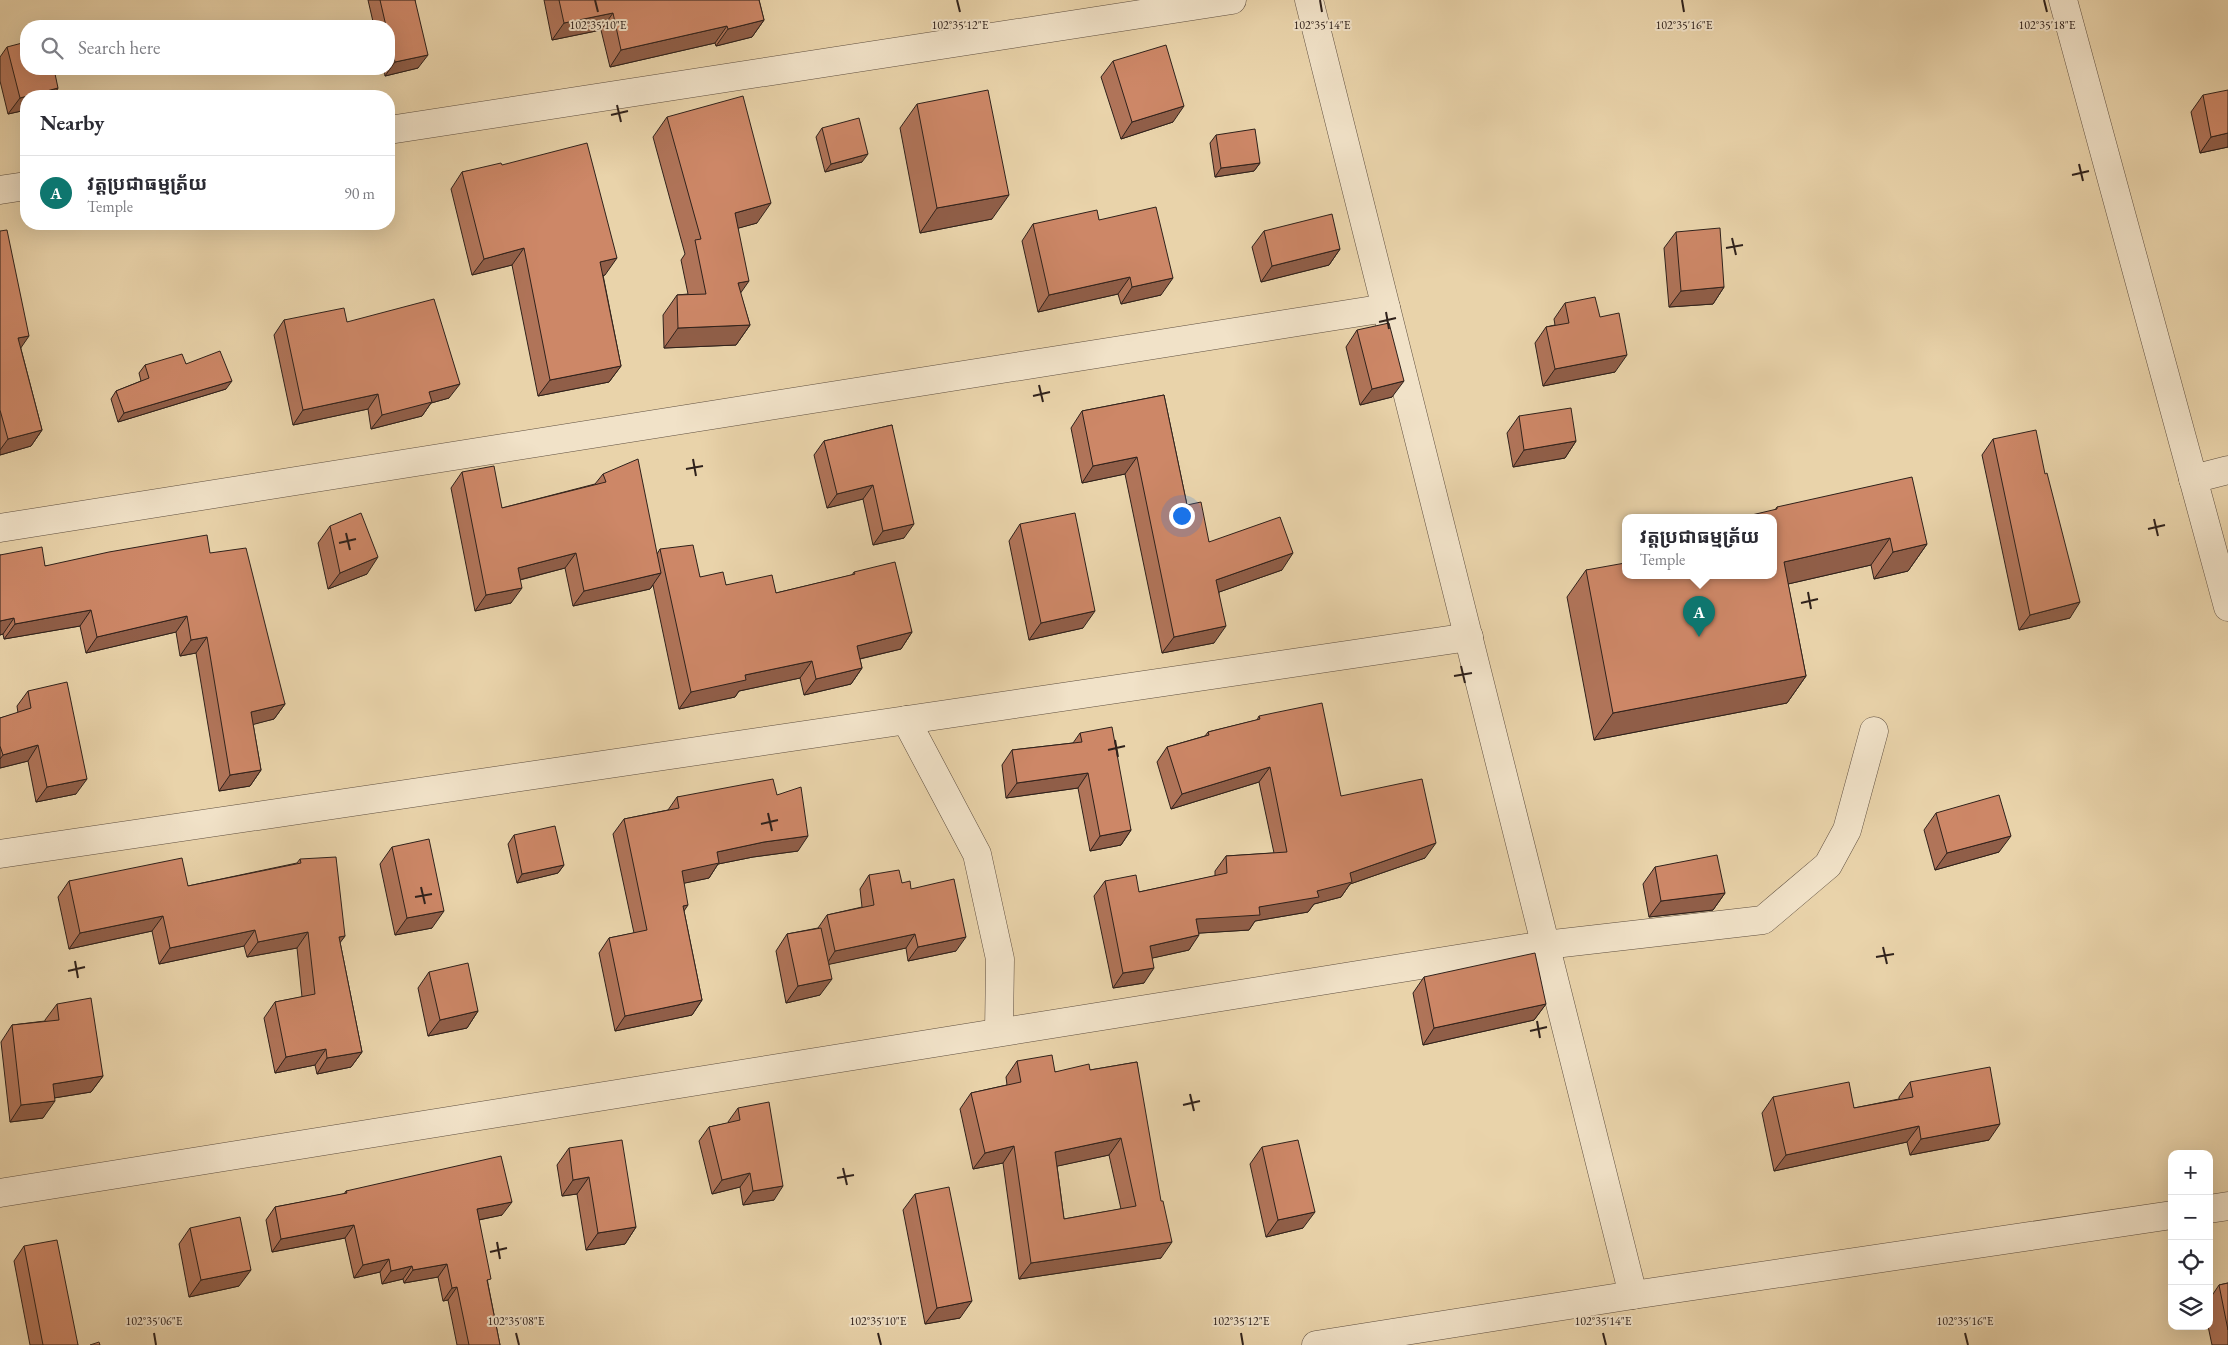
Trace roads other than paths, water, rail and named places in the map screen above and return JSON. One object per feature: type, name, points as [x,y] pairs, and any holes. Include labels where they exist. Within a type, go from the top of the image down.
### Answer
[{"type":"street","points":[[395,129],[1232,0]]},
{"type":"street","points":[[1310,0],[1632,1295]]},
{"type":"street","points":[[2063,0],[2228,607]]},
{"type":"street","points":[[0,190],[20,187]]},
{"type":"street","points":[[0,528],[1386,308]]},
{"type":"street","points":[[2193,479],[2228,470]]},
{"type":"street","points":[[0,854],[1469,638]]},
{"type":"street","points":[[906,720],[977,854],[1000,959],[999,1032]]},
{"type":"street","points":[[0,1193],[1545,945],[1763,920],[1828,864],[1847,830],[1874,731]]},
{"type":"street","points":[[2213,1208],[2228,1206]]},
{"type":"street","points":[[1316,1345],[1632,1295],[2168,1216]]},
{"type":"place","name":"វត្តប្រជាធម្មត្រ័យ","points":[[1699,637]]}]
